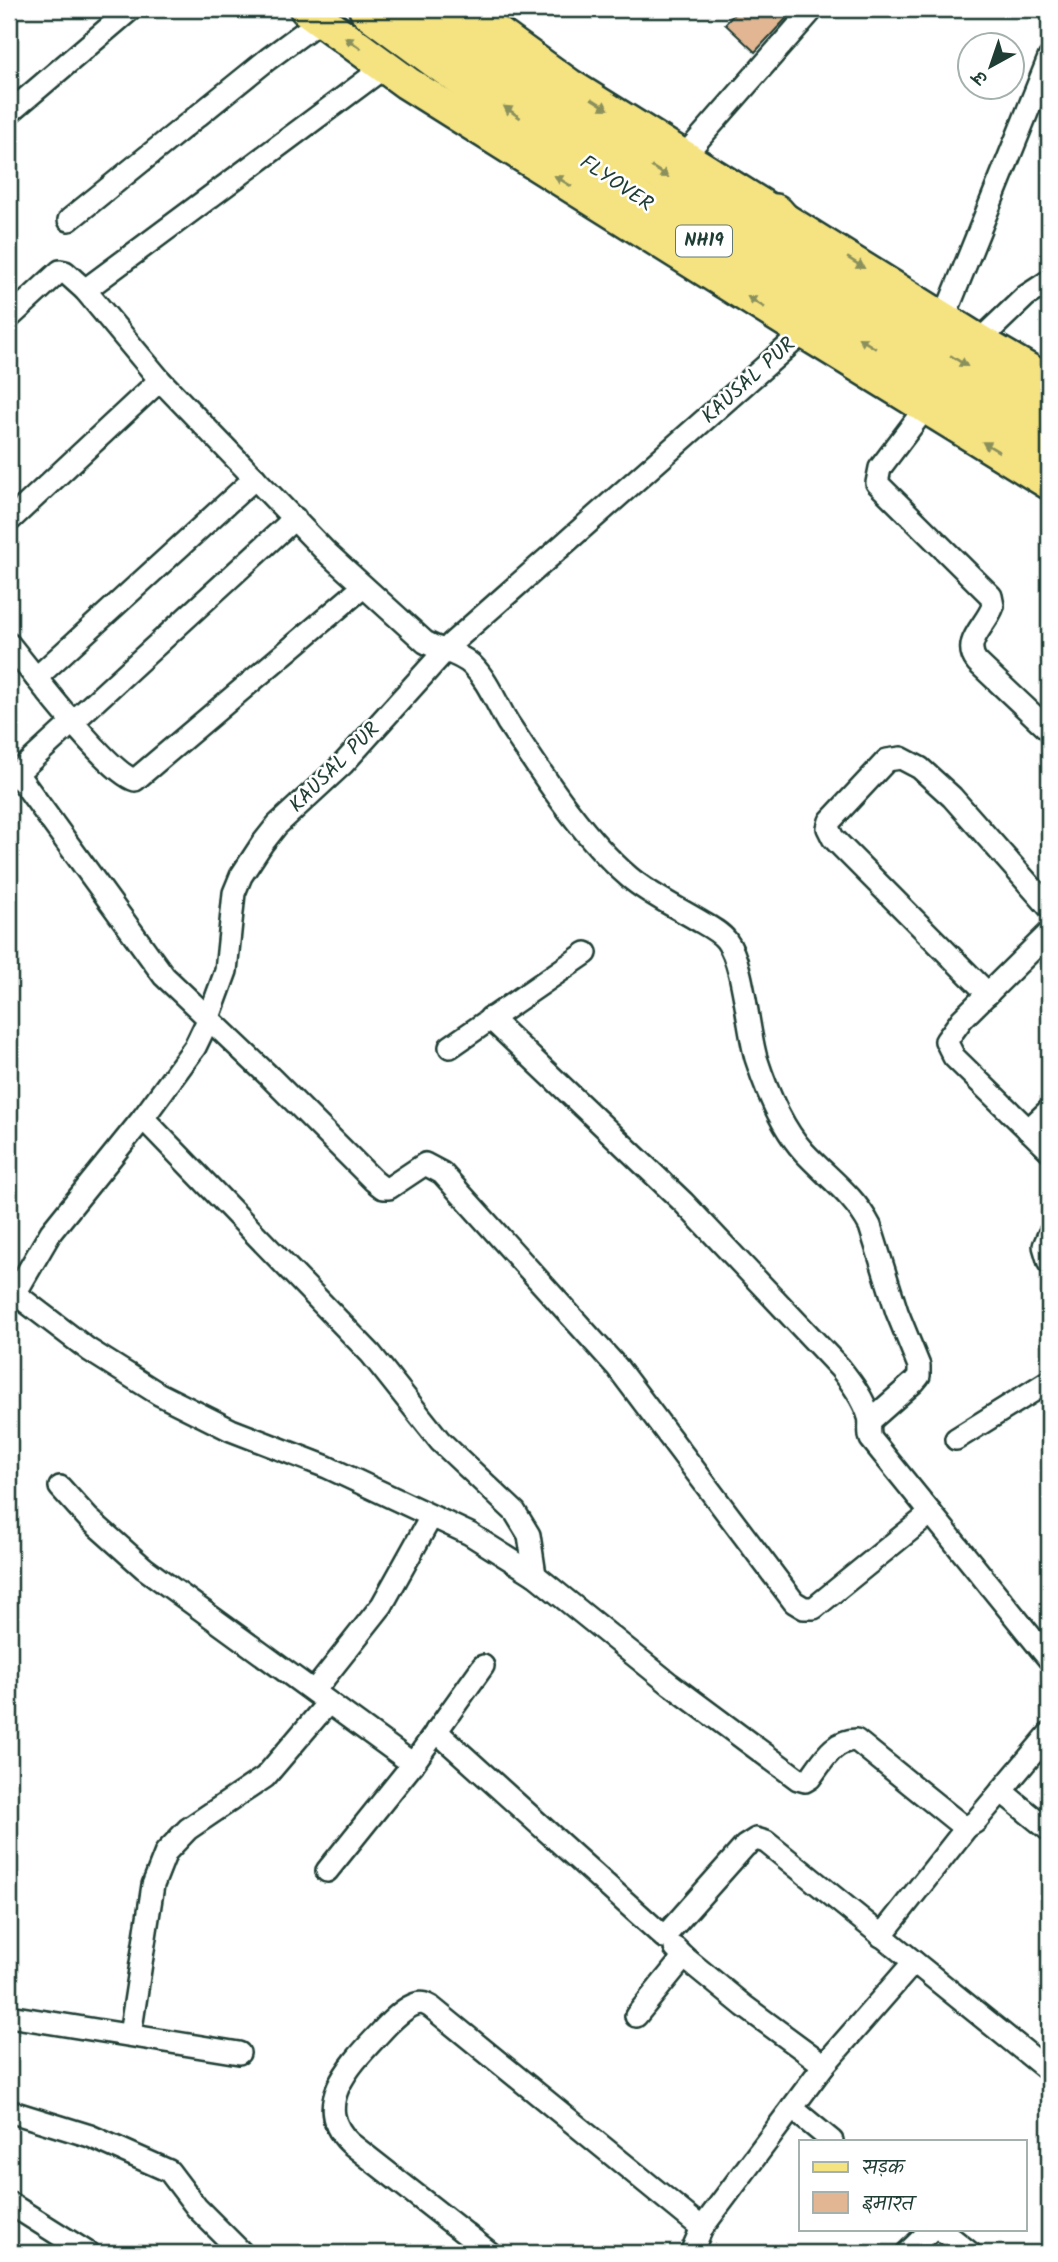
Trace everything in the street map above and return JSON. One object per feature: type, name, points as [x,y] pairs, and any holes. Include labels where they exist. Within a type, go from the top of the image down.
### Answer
[{"type":"highway","name":"FLYOVER","points":[[368,9],[636,199],[1049,458]]},
{"type":"highway","name":"FLYOVER","points":[[421,9],[565,110],[839,286]]},
{"type":"highway","points":[[775,213],[839,286]]},
{"type":"highway","name":"NH19","points":[[839,286],[1049,418]]},
{"type":"main road","points":[[464,9],[569,85],[1049,382]]},
{"type":"main road","points":[[313,15],[407,83],[1049,483]]},
{"type":"street","points":[[9,113],[131,9]]},
{"type":"street","points":[[684,156],[813,9]]},
{"type":"street","points":[[69,220],[268,59],[313,15]]},
{"type":"street","points":[[944,318],[1049,58]]},
{"type":"street","points":[[85,290],[386,66]]},
{"type":"street","points":[[9,318],[60,271],[65,272],[85,290],[160,380],[363,587],[425,642],[465,659],[479,672],[516,734],[562,800],[615,863],[642,887],[720,934],[731,948],[755,1055],[776,1107],[802,1150],[848,1194],[865,1215],[897,1312],[919,1366],[919,1376],[914,1382],[871,1420],[871,1439],[1049,1660]]},
{"type":"street","points":[[979,341],[1026,296],[1049,281]]},
{"type":"street","name":"KAUSAL PUR","points":[[11,1295],[51,1232],[187,1059],[208,1020],[226,971],[234,893],[249,862],[277,825],[342,764],[444,651],[804,332]]},
{"type":"street","points":[[9,521],[160,380]]},
{"type":"street","points":[[926,408],[880,468],[877,484],[990,596],[993,606],[971,642],[971,654],[1049,730]]},
{"type":"street","points":[[36,678],[255,478]]},
{"type":"street","points":[[295,518],[11,776],[23,782],[157,968],[379,1186],[389,1188],[423,1164],[429,1164],[442,1173],[617,1367],[786,1593],[799,1606],[814,1608],[931,1513]]},
{"type":"street","points":[[9,644],[72,722],[120,773],[131,779],[139,779],[363,587]]},
{"type":"street","points":[[988,994],[833,838],[828,828],[830,821],[887,761],[901,758],[920,768],[952,797],[1049,907]]},
{"type":"street","points":[[1049,933],[947,1037],[947,1046],[954,1057],[1049,1150]]},
{"type":"street","points":[[450,1047],[586,953]]},
{"type":"street","points":[[490,1018],[683,1202],[849,1379],[871,1420]]},
{"type":"street","points":[[1028,1130],[1049,1110]]},
{"type":"street","points":[[143,1118],[371,1354],[440,1441],[514,1512],[529,1535],[535,1575]]},
{"type":"street","points":[[1049,1234],[1044,1246],[1049,1262]]},
{"type":"street","points":[[11,1295],[89,1350],[172,1401],[231,1430],[327,1467],[470,1534],[535,1575],[670,1684],[798,1779],[805,1781],[835,1746],[844,1740],[856,1740],[967,1827]]},
{"type":"street","points":[[956,1439],[1049,1381]]},
{"type":"street","points":[[60,1487],[88,1518],[144,1568],[413,1764]]},
{"type":"street","points":[[130,2035],[153,1885],[166,1852],[188,1829],[265,1777],[382,1605],[431,1517]]},
{"type":"street","points":[[327,1871],[413,1764],[483,1666]]},
{"type":"street","points":[[436,1731],[684,1957],[744,2006],[824,2065]]},
{"type":"street","points":[[881,1936],[967,1827],[975,1822],[1049,1734]]},
{"type":"street","points":[[1001,1791],[1049,1830]]},
{"type":"street","points":[[664,1937],[746,1846],[756,1839],[766,1842],[1049,2071]]},
{"type":"street","points":[[636,2016],[684,1957]]},
{"type":"street","points":[[691,2253],[702,2228],[824,2065],[914,1962]]},
{"type":"street","points":[[490,2253],[350,2143],[335,2123],[335,2094],[340,2080],[383,2030],[403,2012],[419,2003],[431,2007],[702,2228]]},
{"type":"street","points":[[9,2016],[239,2053]]},
{"type":"street","points":[[792,2108],[831,2140]]},
{"type":"street","points":[[9,2112],[90,2136],[169,2171],[197,2208],[242,2253]]},
{"type":"street","points":[[9,2203],[88,2253]]},
{"type":"street","points":[[906,2253],[931,2230]]},
{"type":"street","points":[[941,2230],[970,2253]]},
{"type":"building","points":[[739,9],[795,9],[755,52],[725,24]]}]
